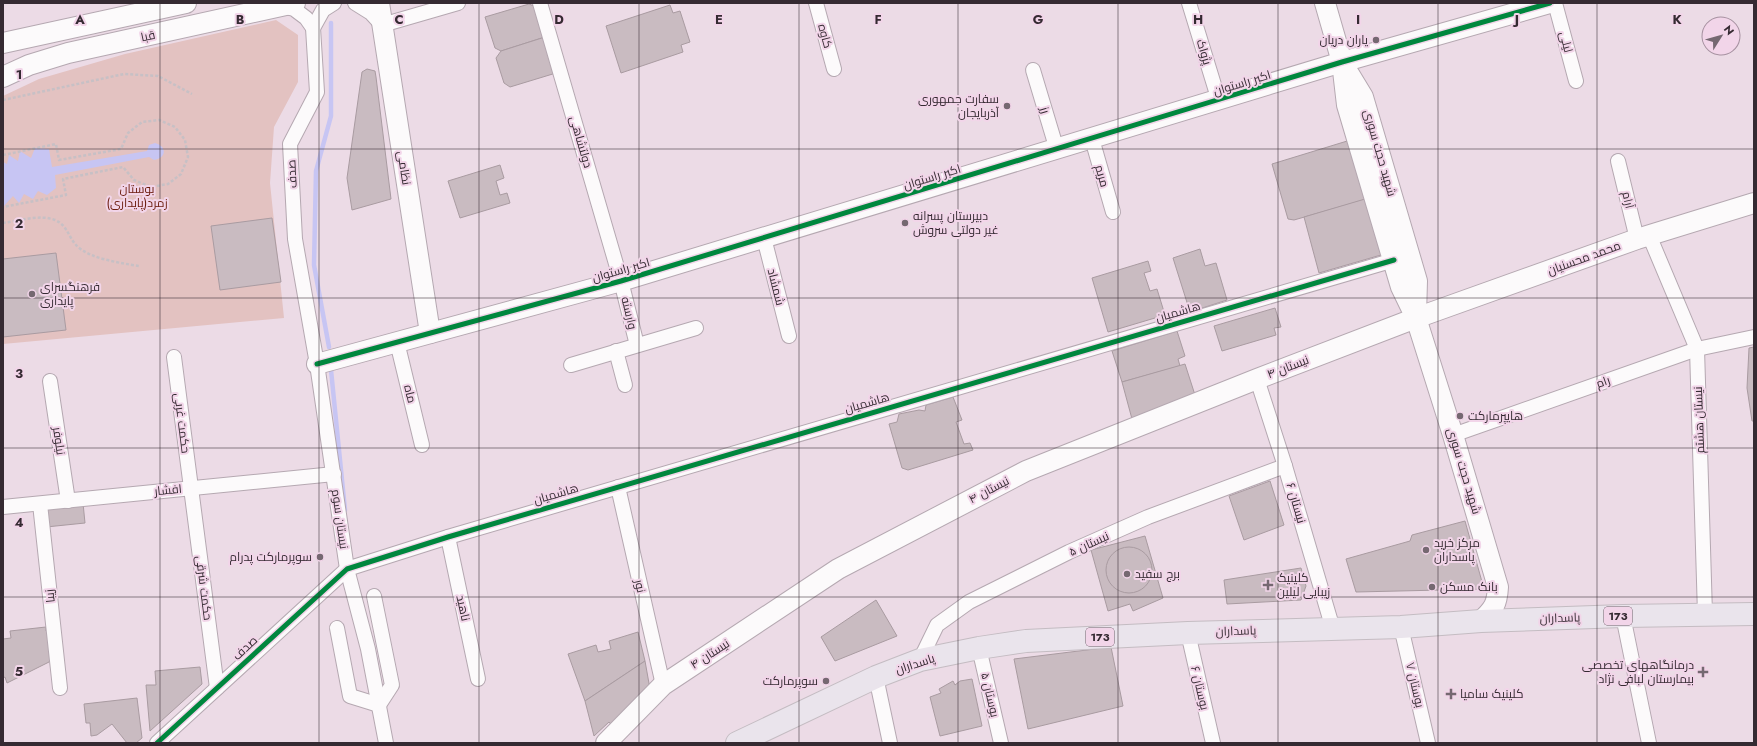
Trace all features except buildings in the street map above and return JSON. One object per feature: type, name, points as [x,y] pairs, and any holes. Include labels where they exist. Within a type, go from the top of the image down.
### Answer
[{"type":"main road","name":"پاسداران","points":[[737,743],[876,677],[920,660],[979,648],[1026,641],[1188,633],[1401,627],[1481,621],[1623,616],[1754,614]]},
{"type":"street","name":"قبا","points":[[3,43],[184,3]]},
{"type":"street","points":[[289,4],[294,10],[306,18],[314,28],[323,10],[334,3]]},
{"type":"street","points":[[355,3],[371,13],[382,25],[458,3]]},
{"type":"street","name":"نظامی","points":[[379,3],[430,333]]},
{"type":"street","name":"دولتشاهی","points":[[540,3],[621,281]]},
{"type":"street","name":"کاوه","points":[[816,3],[834,69]]},
{"type":"street","name":"پژواک","points":[[1189,3],[1219,101]]},
{"type":"street","name":"شهید حجت سوری","points":[[1325,3],[1342,62],[1348,105],[1401,287],[1416,318],[1453,435],[1498,587],[1497,601],[1490,612],[1481,621]]},
{"type":"street","name":"اکبر راستوان","points":[[317,364],[621,281],[1219,101],[1342,62],[1550,3]]},
{"type":"street","name":"لیلی","points":[[1555,3],[1576,81]]},
{"type":"street","name":"قبا","points":[[3,77],[29,65],[68,53],[289,4]]},
{"type":"street","name":"صدف","points":[[314,28],[317,92],[290,144],[295,240],[317,364]]},
{"type":"street","name":"شهید حجت سوری","points":[[1342,62],[1363,98],[1417,281],[1416,318]]},
{"type":"street","name":"رز","points":[[1033,70],[1057,150]]},
{"type":"street","name":"مریم","points":[[1092,139],[1113,212]]},
{"type":"street","name":"آرام","points":[[1618,161],[1643,237]]},
{"type":"street","name":"محمد محسنیان","points":[[1416,318],[1643,237],[1754,203]]},
{"type":"street","name":"نیستان هشتم","points":[[1643,237],[1697,349],[1705,614]]},
{"type":"street","name":"شمشاد","points":[[764,238],[789,336]]},
{"type":"street","name":"هاشمیان","points":[[347,568],[448,537],[1394,260]]},
{"type":"street","name":"وارسته","points":[[621,281],[636,344]]},
{"type":"street","name":"نیستان ۴","points":[[606,743],[662,685],[838,569],[1026,471],[1257,379],[1416,318]]},
{"type":"street","name":"وارسته","points":[[571,365],[636,344],[696,328]]},
{"type":"street","name":"رام","points":[[1453,435],[1697,349],[1754,337]]},
{"type":"street","name":"ماه","points":[[397,342],[422,445]]},
{"type":"street","points":[[616,351],[625,385]]},
{"type":"street","name":"حکمت غربی","points":[[174,357],[191,488]]},
{"type":"street","name":"نیستان سوم","points":[[317,364],[347,568],[368,649],[386,743]]},
{"type":"street","name":"نیستان ۶","points":[[1257,379],[1286,466],[1333,629]]},
{"type":"street","name":"نیلوفر","points":[[50,381],[68,501]]},
{"type":"street","name":"نیستان ۵","points":[[920,660],[937,625],[969,602],[1069,552],[1148,517],[1286,466]]},
{"type":"street","name":"افشار","points":[[3,507],[334,474]]},
{"type":"street","name":"نور","points":[[618,487],[662,685]]},
{"type":"street","name":"حکمت شرقی","points":[[191,488],[217,688]]},
{"type":"street","name":"زیبا","points":[[40,504],[60,688]]},
{"type":"street","name":"ناهید","points":[[448,537],[478,679]]},
{"type":"street","name":"صدف","points":[[161,741],[347,568]]},
{"type":"street","points":[[337,628],[350,696],[379,705],[392,685],[374,596]]},
{"type":"street","points":[[1623,616],[1649,743]]},
{"type":"street","name":"بوستان ۷","points":[[1401,627],[1428,743]]},
{"type":"street","name":"بوستان ۶","points":[[1188,633],[1213,743]]},
{"type":"street","name":"بوستان ۵","points":[[979,648],[1000,743]]},
{"type":"street","points":[[876,677],[890,743]]},
{"type":"path","points":[[3,100],[124,74],[158,76],[192,94]]},
{"type":"path","points":[[3,154],[56,144],[59,160],[121,149],[128,133],[142,122],[159,120],[175,127],[182,136],[185,140],[188,158],[181,174],[168,184],[150,187],[134,180],[123,167],[63,179],[66,195],[3,207]]},
{"type":"path","points":[[3,223],[43,218],[55,220],[65,227],[76,245],[81,249],[111,261],[139,266]]},
{"type":"green space","name":"بوستان زمرد(پایداری)","points":[[276,20],[298,35],[298,82],[274,127],[270,183],[284,318],[3,344],[3,96],[39,79],[125,54]]},
{"type":"water","points":[[155,143],[162,147],[164,152],[158,159],[154,160],[149,157],[55,175],[56,188],[47,195],[38,191],[33,199],[24,194],[19,203],[13,196],[4,206],[3,204],[3,162],[7,164],[9,155],[18,161],[20,151],[31,158],[35,148],[49,149],[52,167],[147,151],[149,145]]},
{"type":"waterway","points":[[329,347],[314,265],[316,171],[331,116],[331,23]]},
{"type":"waterway","points":[[331,370],[345,510]]},
{"type":"cycle path","points":[[317,364],[621,281],[1342,62],[1550,3]]},
{"type":"cycle path","points":[[157,743],[347,569],[448,537],[1394,260]]},
{"type":"place","name":"یاران دریان","points":[[1376,40]]},
{"type":"place","name":"سفارت جمهوری آذربایجان","points":[[1007,106]]},
{"type":"place","name":"دبیرستان پسرانه غیر دولتی سروش","points":[[905,223]]},
{"type":"place","name":"فرهنگسرای پایداری","points":[[32,294]]},
{"type":"place","name":"هایپرمارکت","points":[[1460,416]]},
{"type":"place","name":"مرکز خرید پاسداران","points":[[1426,550]]},
{"type":"place","name":"سوپرمارکت پدرام","points":[[320,557]]},
{"type":"place","name":"برج سفید","points":[[1127,574]]},
{"type":"place","name":"کلینیک زیبایی لیلین","points":[[1268,585]]},
{"type":"place","name":"بانک مسکن","points":[[1432,587]]},
{"type":"place","name":"درمانگاههای تخصصی بیمارستان لبافی نژاد","points":[[1703,672]]},
{"type":"place","name":"سوپرمارکت","points":[[826,681]]},
{"type":"place","name":"کلینیک سامیا","points":[[1451,694]]}]
